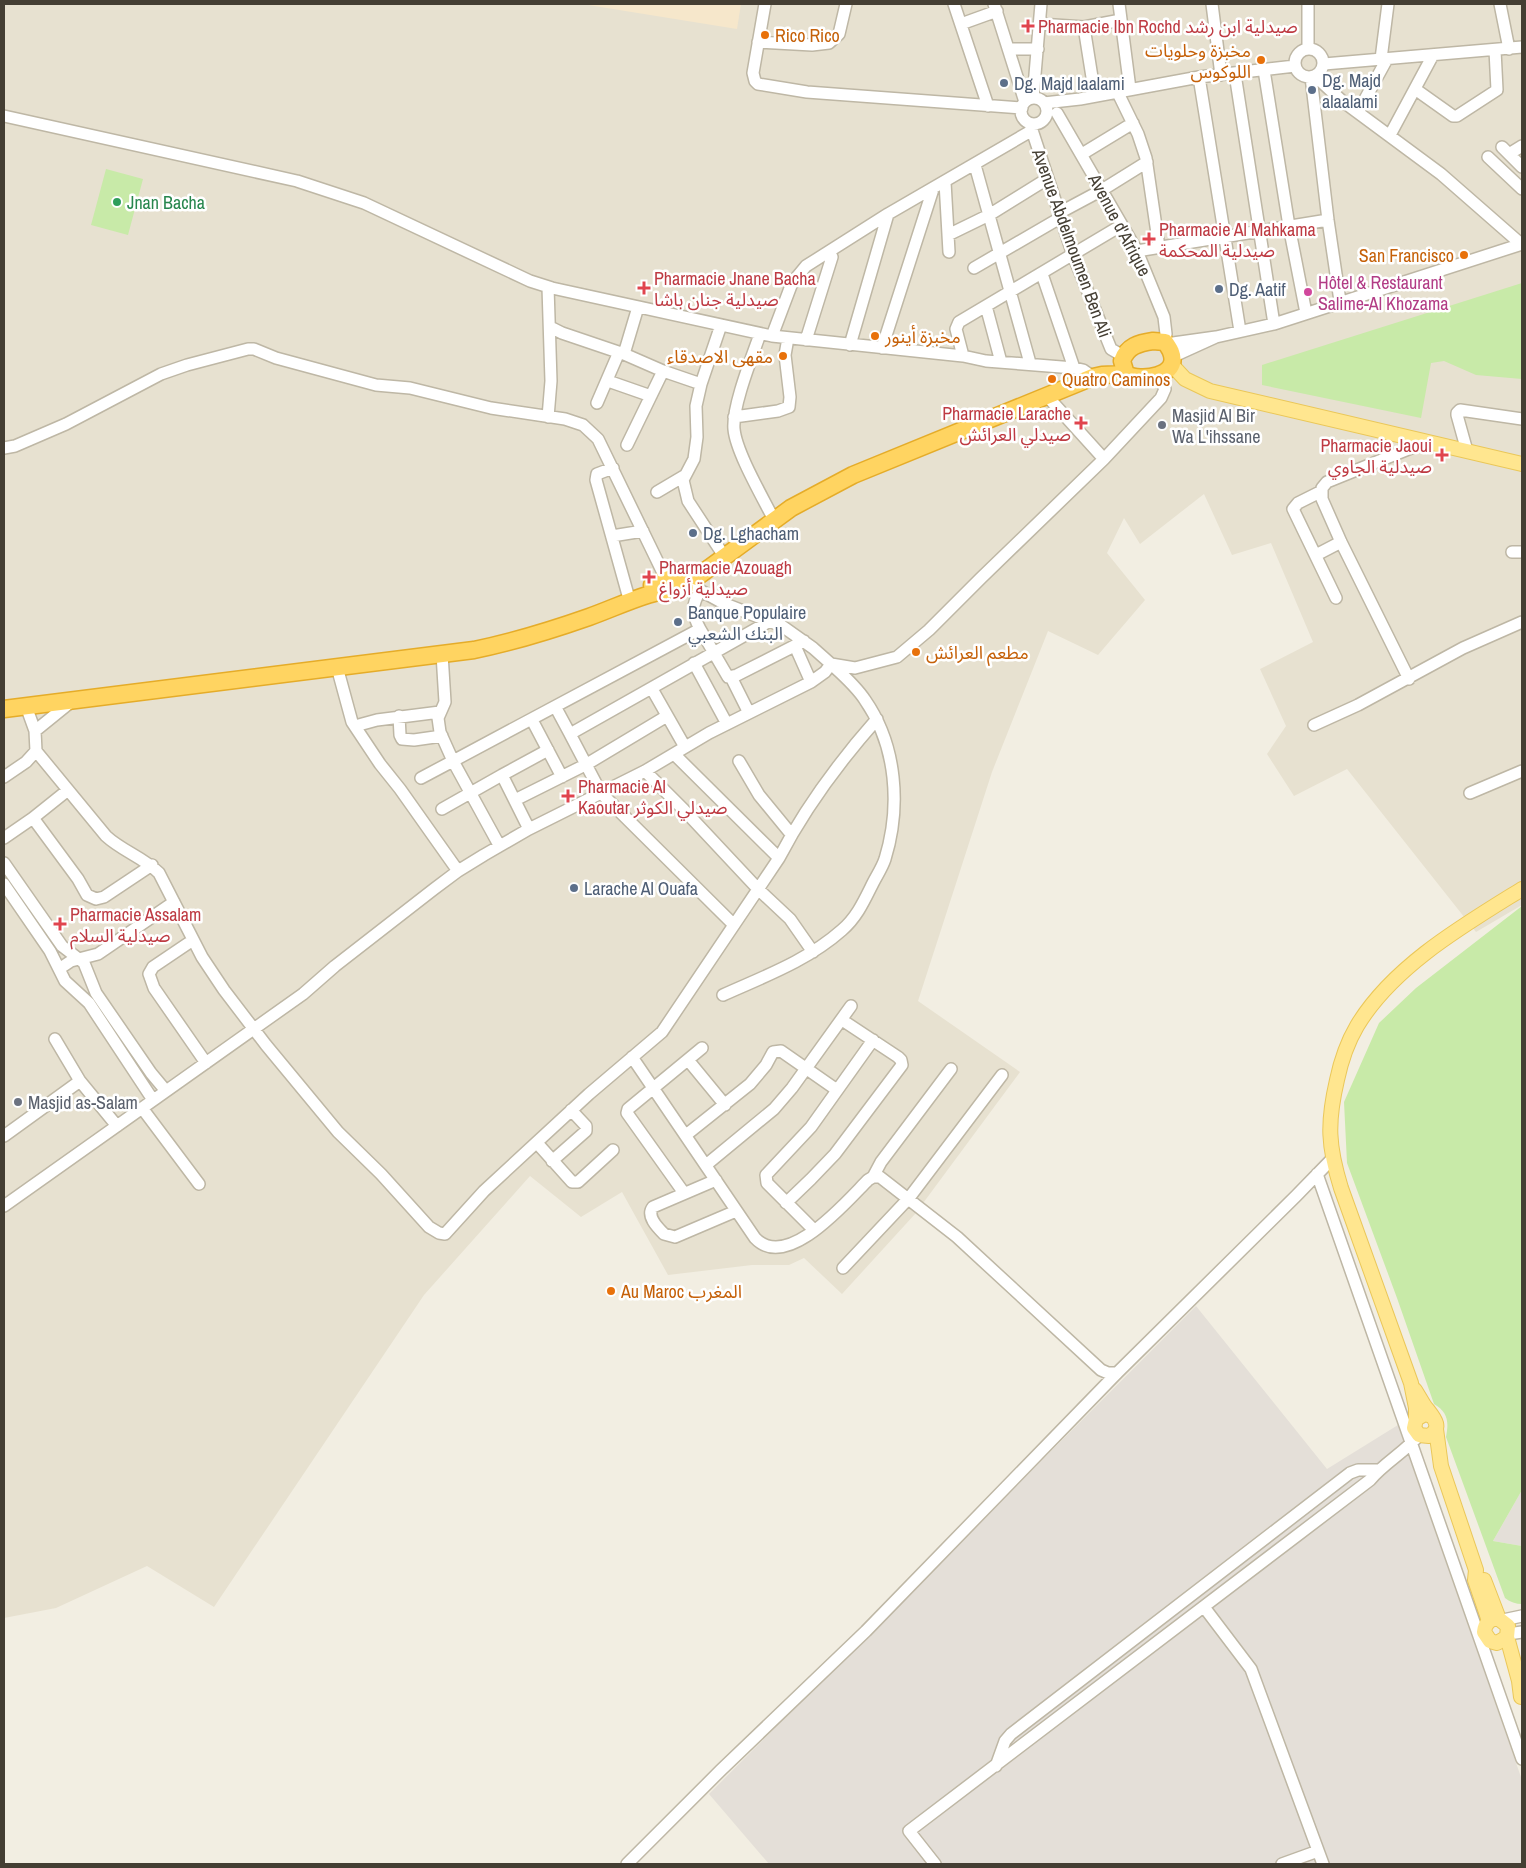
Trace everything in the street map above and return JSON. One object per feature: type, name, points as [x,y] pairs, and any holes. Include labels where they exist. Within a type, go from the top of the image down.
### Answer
[{"type":"highway","points":[[4,709],[474,650],[513,641],[656,592],[692,584],[724,556],[791,508],[853,475],[1097,376],[1133,346],[1153,341],[1166,359],[1141,378],[1126,374],[1097,376]]},
{"type":"highway","points":[[1123,356],[1122,361],[1126,374]]},
{"type":"highway","points":[[4,701],[472,643],[511,634],[628,595],[666,579],[692,584]]},
{"type":"main road","points":[[1166,359],[1180,375],[1210,391],[1522,464]]},
{"type":"main road","points":[[1441,1466],[1430,1446],[1418,1438],[1414,1428],[1416,1408],[1411,1383],[1332,1158],[1330,1127],[1333,1098],[1340,1066],[1349,1042],[1366,1013],[1399,976],[1427,952],[1522,888]]},
{"type":"main road","points":[[1411,1383],[1434,1422],[1441,1466],[1476,1570],[1475,1580],[1497,1620],[1508,1626],[1500,1636]]},
{"type":"main road","points":[[1416,1419],[1425,1414],[1434,1422]]},
{"type":"main road","points":[[1418,1438],[1429,1436],[1434,1422]]},
{"type":"main road","points":[[1497,1620],[1485,1628],[1500,1636],[1512,1683],[1521,1699]]},
{"type":"street","points":[[765,4],[753,73],[755,82],[807,92],[988,106],[1080,99],[1199,77],[1296,66]]},
{"type":"street","points":[[758,42],[812,45],[829,43],[839,34],[846,4]]},
{"type":"street","points":[[954,4],[988,106]]},
{"type":"street","points":[[1031,103],[1038,49],[1041,4]]},
{"type":"street","points":[[1119,4],[1130,89]]},
{"type":"street","points":[[1212,4],[1221,75]]},
{"type":"street","points":[[1308,4],[1308,49]]},
{"type":"street","points":[[1358,112],[1384,59],[1388,4]]},
{"type":"street","points":[[1500,4],[1509,49]]},
{"type":"street","points":[[961,24],[996,7],[1008,49],[1031,103],[1047,109],[1052,114]]},
{"type":"street","points":[[1040,24],[1084,27],[1121,20]]},
{"type":"street","points":[[1084,27],[1095,96]]},
{"type":"street","points":[[1324,64],[1522,47]]},
{"type":"street","points":[[1008,49],[1038,49]]},
{"type":"street","points":[[1313,77],[1321,72],[1324,64],[1320,53],[1308,49],[1298,54],[1296,66],[1299,73],[1313,77],[1441,174],[1522,244]]},
{"type":"street","points":[[1415,89],[1454,116],[1457,116],[1497,90],[1495,50]]},
{"type":"street","points":[[1390,135],[1433,55]]},
{"type":"street","points":[[1264,70],[1289,226],[1306,313]]},
{"type":"street","points":[[1235,74],[1274,324]]},
{"type":"street","points":[[1199,77],[1240,332]]},
{"type":"street","points":[[1313,77],[1328,220],[1340,301]]},
{"type":"street","points":[[1117,91],[1144,150],[1159,247]]},
{"type":"street","name":"Avenue Abdelmoumen Ben Ali","points":[[1031,127],[1080,99]]},
{"type":"street","name":"Avenue Abdelmoumen Ben Ali","points":[[1031,103],[1023,117],[1031,127],[1073,255],[1111,349],[1123,356]]},
{"type":"street","name":"Avenue d'Afrique","points":[[1052,114],[1082,154],[1137,251],[1164,318],[1166,359],[1163,396],[1104,459]]},
{"type":"street","points":[[4,116],[297,181],[321,188],[364,202],[530,281],[548,287],[772,336],[963,356],[1001,362],[1074,368],[1097,376]]},
{"type":"street","points":[[1082,154],[1133,123]]},
{"type":"street","points":[[772,336],[792,283],[806,266],[888,214],[976,165],[1031,127]]},
{"type":"street","points":[[1522,146],[1505,150],[1522,167]]},
{"type":"street","points":[[1488,157],[1522,189]]},
{"type":"street","points":[[974,268],[1000,254],[1059,215],[1147,162]]},
{"type":"street","points":[[976,165],[1030,363]]},
{"type":"street","points":[[948,236],[1047,180]]},
{"type":"street","points":[[944,182],[949,252]]},
{"type":"street","points":[[882,348],[933,189]]},
{"type":"street","points":[[850,344],[888,214]]},
{"type":"street","points":[[1137,251],[1328,220]]},
{"type":"street","points":[[963,356],[956,329],[957,324],[1122,225]]},
{"type":"street","points":[[1166,359],[1216,337],[1274,324],[1340,301],[1522,244]]},
{"type":"street","points":[[806,340],[832,257],[828,252]]},
{"type":"street","points":[[1042,274],[1074,368]]},
{"type":"street","points":[[548,287],[550,327],[548,417]]},
{"type":"street","points":[[986,306],[1001,362]]},
{"type":"street","points":[[597,403],[621,353],[638,308]]},
{"type":"street","points":[[657,492],[684,476],[692,467],[697,438],[696,406],[701,384],[721,325]]},
{"type":"street","points":[[550,327],[701,384]]},
{"type":"street","points":[[760,334],[734,417],[734,431],[738,445],[774,520]]},
{"type":"street","points":[[734,417],[778,411],[789,407],[790,397],[785,355],[788,338]]},
{"type":"street","points":[[4,448],[15,446],[66,424],[161,374],[186,364],[254,349],[276,358],[376,385],[410,388],[491,408],[564,419],[584,425],[598,439],[666,579]]},
{"type":"street","points":[[627,445],[663,371]]},
{"type":"street","points":[[608,381],[651,396]]},
{"type":"street","points":[[831,664],[855,668],[888,661],[902,655],[1104,459],[1046,396]]},
{"type":"street","points":[[1467,451],[1457,415],[1460,410],[1522,419]]},
{"type":"street","points":[[1409,678],[1341,542],[1322,499],[1322,488],[1327,482],[1426,442]]},
{"type":"street","points":[[613,468],[597,474],[597,488],[628,595]]},
{"type":"street","points":[[684,476],[688,501],[724,556]]},
{"type":"street","points":[[1322,491],[1298,503],[1293,509],[1336,598]]},
{"type":"street","points":[[612,536],[644,531]]},
{"type":"street","points":[[1316,555],[1341,542]]},
{"type":"street","points":[[692,584],[693,617],[725,675],[731,677],[799,644]]},
{"type":"street","points":[[692,584],[725,604],[782,626],[799,644],[831,664],[856,688],[877,719],[894,773],[890,838],[884,861],[856,917],[823,946],[813,952],[767,977],[723,995]]},
{"type":"street","points":[[570,734],[770,621]]},
{"type":"street","points":[[1314,725],[1358,705],[1463,648],[1522,622]]},
{"type":"street","points":[[421,778],[556,708],[649,655],[700,629]]},
{"type":"street","points":[[799,644],[811,682]]},
{"type":"street","points":[[442,654],[446,696],[438,718],[442,736],[453,762],[499,845]]},
{"type":"street","points":[[694,664],[727,724]]},
{"type":"street","points":[[4,1206],[302,994],[335,966],[458,871],[499,845],[645,771],[727,724],[811,682],[825,672],[831,664]]},
{"type":"street","points":[[336,667],[355,726],[380,764],[458,871]]},
{"type":"street","points":[[731,677],[749,713]]},
{"type":"street","points":[[652,689],[685,748]]},
{"type":"street","points":[[35,731],[73,700]]},
{"type":"street","points":[[26,706],[35,731],[36,751],[115,845],[152,865],[159,873],[202,956],[224,990],[285,1069],[338,1132],[381,1174],[429,1227],[439,1233],[446,1234],[484,1191],[609,1075],[656,1038],[667,1026],[826,782],[877,719]]},
{"type":"street","points":[[556,708],[601,793],[734,925]]},
{"type":"street","points":[[355,726],[399,716],[440,712]]},
{"type":"street","points":[[399,716],[402,739],[414,740],[442,736]]},
{"type":"street","points":[[514,800],[587,764],[668,716]]},
{"type":"street","points":[[532,720],[562,776]]},
{"type":"street","points":[[442,809],[548,750]]},
{"type":"street","points":[[4,777],[26,762],[36,751]]},
{"type":"street","points":[[674,754],[778,858]]},
{"type":"street","points":[[739,761],[759,795],[791,834]]},
{"type":"street","points":[[1470,793],[1522,770]]},
{"type":"street","points":[[645,771],[758,889],[790,919],[813,952]]},
{"type":"street","points":[[502,775],[529,829]]},
{"type":"street","points":[[4,838],[68,790]]},
{"type":"street","points":[[33,818],[78,879],[87,895],[94,899],[112,892],[152,865]]},
{"type":"street","points":[[4,863],[62,946],[84,963],[96,993],[151,1073],[166,1091]]},
{"type":"street","points":[[4,884],[50,951],[68,984],[89,1003],[153,1100]]},
{"type":"street","points":[[59,969],[65,964],[78,959],[98,954],[174,902]]},
{"type":"street","points":[[193,940],[153,967],[149,974],[154,988],[206,1063]]},
{"type":"street","points":[[68,984],[76,983],[84,978],[98,954]]},
{"type":"street","points":[[706,1164],[774,1109],[852,1006]]},
{"type":"street","points":[[786,1203],[835,1154],[901,1067],[901,1060],[898,1057],[842,1020]]},
{"type":"street","points":[[56,1039],[80,1081],[117,1126]]},
{"type":"street","points":[[814,1230],[767,1183],[766,1175],[811,1127],[872,1040]]},
{"type":"street","points":[[684,1194],[627,1113],[628,1108],[702,1048]]},
{"type":"street","points":[[686,1135],[750,1084],[775,1051],[781,1051],[837,1090]]},
{"type":"street","points":[[632,1057],[736,1211],[761,1244],[770,1248],[784,1246],[814,1230],[832,1216],[868,1180],[874,1177],[883,1178],[957,1237],[1100,1370],[1108,1373],[1117,1373]]},
{"type":"street","points":[[688,1060],[725,1105]]},
{"type":"street","points":[[874,1177],[882,1162],[951,1069]]},
{"type":"street","points":[[843,1268],[909,1198],[1002,1075]]},
{"type":"street","points":[[4,1136],[80,1081]]},
{"type":"street","points":[[142,1108],[199,1184]]},
{"type":"street","points":[[552,1160],[586,1131],[586,1126],[571,1110]]},
{"type":"street","points":[[537,1143],[572,1182],[578,1182],[613,1150]]},
{"type":"street","points":[[627,1864],[866,1631],[1117,1373],[1332,1158]]},
{"type":"street","points":[[1317,1174],[1418,1438],[1500,1636],[1522,1759]]},
{"type":"street","points":[[716,1180],[652,1207],[650,1210],[651,1217],[661,1232],[667,1236],[679,1236],[736,1211]]},
{"type":"street","points":[[935,1864],[909,1831],[996,1767],[1370,1480],[1379,1470],[1418,1438]]},
{"type":"street","points":[[996,1767],[1005,1741],[1011,1734],[1350,1473],[1358,1470],[1379,1470]]},
{"type":"street","points":[[1204,1607],[1251,1669],[1323,1864]]},
{"type":"street","points":[[1497,1620],[1522,1616]]},
{"type":"street","points":[[1282,1864],[1318,1851]]},
{"type":"shaded area","points":[[4,4],[1522,4],[1522,905],[1476,932],[1347,769],[1294,796],[1267,754],[1286,726],[1260,669],[1313,642],[1271,543],[1232,555],[1204,494],[1140,544],[1124,518],[1107,553],[1145,600],[1098,655],[1048,631],[992,772],[918,1001],[1020,1072],[915,1214],[842,1294],[804,1258],[789,1265],[752,1265],[668,1275],[622,1192],[581,1217],[530,1176],[424,1295],[214,1607],[147,1566],[56,1608],[4,1618]]},
{"type":"shaded area","points":[[582,4],[741,4],[737,29]]},
{"type":"shaded area","points":[[1196,1306],[1327,1469],[1398,1425],[1522,1780],[1522,1864],[769,1864],[709,1794]]},
{"type":"shaded area","points":[[1522,1490],[1522,1546],[1493,1541]]},
{"type":"green space","name":"Jnan Bacha","points":[[106,169],[143,179],[128,235],[91,225]]},
{"type":"green space","points":[[1522,283],[1522,379],[1476,375],[1444,361],[1431,363],[1421,418],[1262,385],[1262,365]]},
{"type":"green space","points":[[1522,906],[1522,1490],[1493,1541],[1522,1546],[1522,1604],[1518,1604],[1505,1598],[1446,1437],[1445,1414],[1434,1404],[1347,1163],[1344,1102],[1379,1023],[1416,988]]},
{"type":"place","name":"Pharmacie Ibn Rochd صيدلية ابن رشد","points":[[1028,26]]},
{"type":"place","name":"Rico Rico","points":[[765,35]]},
{"type":"place","name":"مخبزة وحلويات اللوكوس","points":[[1261,60]]},
{"type":"place","name":"Dg. Majd laalami","points":[[1004,83]]},
{"type":"place","name":"Dg. Majd alaalami","points":[[1312,90]]},
{"type":"place","name":"Jnan Bacha","points":[[117,202]]},
{"type":"place","name":"Pharmacie Al Mahkama صيدلية المحكمة","points":[[1149,239]]},
{"type":"place","name":"San Francisco","points":[[1464,255]]},
{"type":"place","name":"Pharmacie Jnane Bacha صيدلية جنان باشا","points":[[644,288]]},
{"type":"place","name":"Dg. Aatif","points":[[1219,289]]},
{"type":"place","name":"Hôtel & Restaurant Salime-Al Khozama","points":[[1308,292]]},
{"type":"place","name":"مخبزة أينور","points":[[875,336]]},
{"type":"place","name":"مقهى الاصدقاء","points":[[783,356]]},
{"type":"place","name":"Quatro Caminos","points":[[1052,379]]},
{"type":"place","name":"Pharmacie Larache صيدلي العرائش","points":[[1081,423]]},
{"type":"place","name":"Masjid Al Bir Wa L'ihssane","points":[[1162,425]]},
{"type":"place","name":"Pharmacie Jaoui صيدلية الجاوي","points":[[1442,455]]},
{"type":"place","name":"Dg. Lghacham","points":[[693,533]]},
{"type":"place","name":"Pharmacie Azouagh صيدلية أزواغ","points":[[649,577]]},
{"type":"place","name":"Banque Populaire البنك الشعبي","points":[[678,622]]},
{"type":"place","name":"مطعم العرائش","points":[[916,652]]},
{"type":"place","name":"Pharmacie Al Kaoutar صيدلي الكوثر","points":[[568,796]]},
{"type":"place","name":"Larache Al Ouafa","points":[[574,888]]},
{"type":"place","name":"Pharmacie Assalam صيدلية السلام","points":[[60,924]]},
{"type":"place","name":"Masjid as-Salam","points":[[18,1102]]},
{"type":"place","name":"Au Maroc المغرب","points":[[611,1291]]}]
